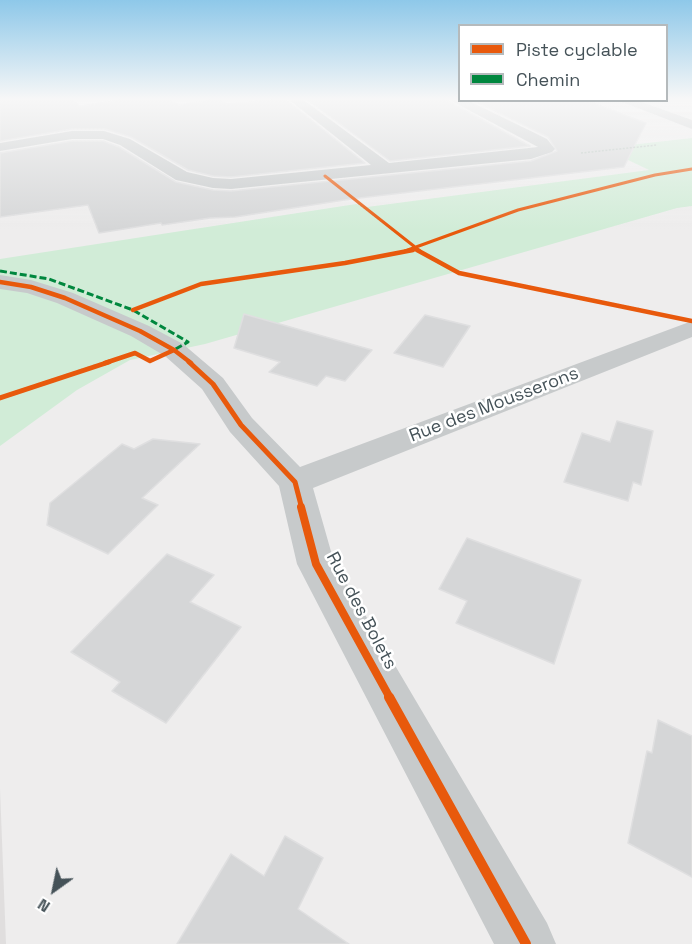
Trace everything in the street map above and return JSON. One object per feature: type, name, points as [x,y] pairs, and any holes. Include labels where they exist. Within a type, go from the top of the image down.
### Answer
[{"type":"street","points":[[0,147],[28,142]]},
{"type":"street","points":[[124,142],[182,176],[213,183],[250,184],[531,154],[547,149],[543,142]]},
{"type":"street","points":[[351,142],[385,168]]},
{"type":"street","name":"Rue des Bolets","points":[[0,282],[31,287],[65,298],[140,331],[174,350],[213,384],[241,425],[295,482],[316,564],[526,944]]},
{"type":"street","name":"Rue des Mousserons","points":[[295,482],[692,328]]},
{"type":"path","points":[[547,149],[578,153],[657,145]]},
{"type":"path","points":[[325,176],[416,249],[459,273],[645,311]]},
{"type":"path","points":[[0,398],[135,353],[150,361],[174,350]]},
{"type":"shaded area","points":[[0,789],[6,944],[0,944]]},
{"type":"green space","points":[[656,142],[692,142],[692,206],[677,208],[205,344],[130,360],[77,390],[0,446],[0,259],[356,204],[367,207],[649,170],[603,148]]},
{"type":"building","points":[[66,142],[106,142],[119,147],[176,182],[213,190],[231,191],[531,161],[557,151],[551,142],[636,142],[624,167],[351,199],[235,217],[162,225],[161,223],[99,233],[88,205],[0,217],[0,153]]},
{"type":"building","points":[[140,142],[339,142],[365,163],[231,177],[213,176],[188,170]]},
{"type":"building","points":[[364,142],[523,142],[530,146],[390,161]]},
{"type":"building","points":[[244,314],[372,350],[345,381],[326,376],[317,386],[269,372],[280,362],[234,348]]},
{"type":"building","points":[[425,315],[470,326],[443,367],[394,353]]},
{"type":"building","points":[[617,421],[653,431],[641,485],[633,482],[628,501],[564,482],[582,433],[610,442]]},
{"type":"building","points":[[153,439],[200,444],[142,498],[158,505],[108,554],[47,525],[50,503],[122,444],[134,449]]},
{"type":"building","points":[[467,538],[581,580],[554,664],[456,623],[467,601],[439,589]]},
{"type":"building","points":[[167,554],[214,575],[190,602],[241,627],[166,723],[112,691],[120,682],[71,652]]},
{"type":"building","points":[[658,720],[692,736],[692,877],[628,843],[647,751],[652,753]]},
{"type":"building","points":[[285,836],[323,858],[298,909],[349,944],[177,944],[231,854],[264,876]]},
{"type":"marked path","points":[[0,271],[49,279],[133,310],[188,342],[174,350]]},
{"type":"cycle path","points":[[133,310],[201,284],[345,263],[416,249],[518,210],[655,175],[692,169]]},
{"type":"cycle path","points":[[325,176],[416,249],[459,273],[692,321]]},
{"type":"cycle path","points":[[0,282],[31,287],[65,298],[140,331],[174,350],[213,384],[241,425],[295,482],[316,564],[526,944]]},
{"type":"cycle path","points":[[0,398],[135,353],[150,361],[174,350]]}]
